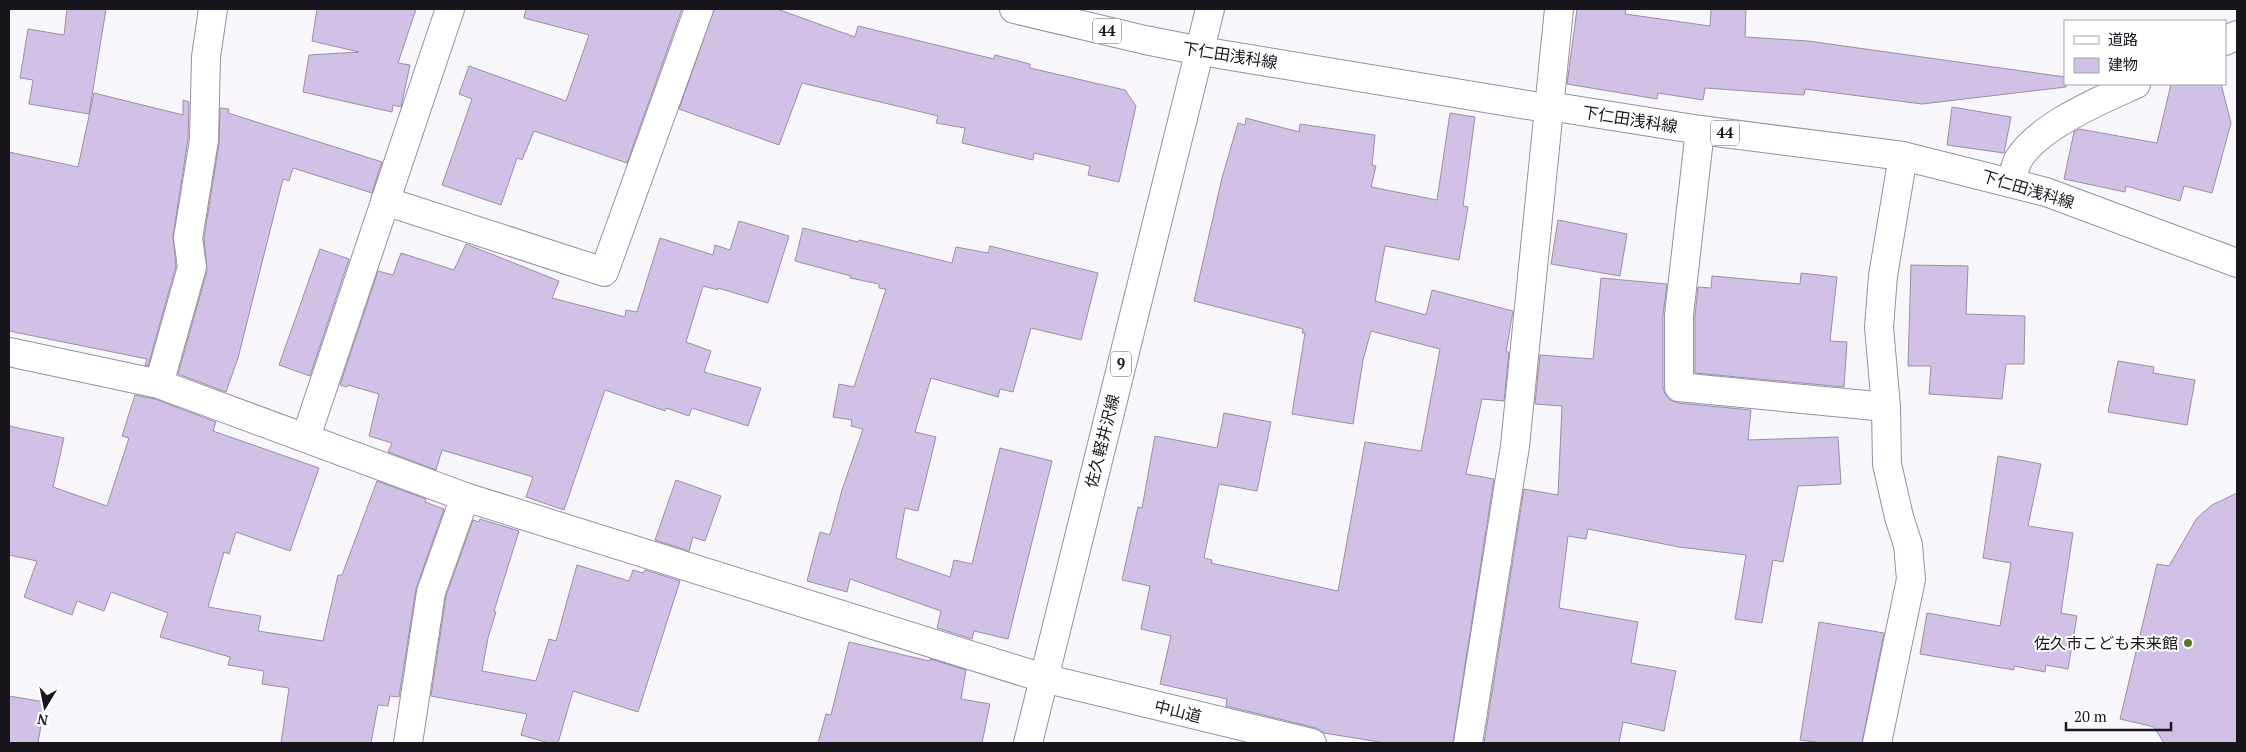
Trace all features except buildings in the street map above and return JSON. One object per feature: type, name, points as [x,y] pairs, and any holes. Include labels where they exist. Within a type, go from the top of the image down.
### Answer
[{"type":"main road","points":[[158,384],[192,267],[188,238],[204,140],[206,57],[213,9]]},
{"type":"main road","points":[[306,437],[450,9]]},
{"type":"main road","points":[[385,201],[604,272],[699,9]]},
{"type":"main road","name":"下仁田浅科線","points":[[1014,9],[1145,40],[1201,51],[1540,107],[1549,106],[1700,130],[1903,156],[2046,192],[2237,262]]},
{"type":"main road","name":"佐久軽井沢線","points":[[1028,743],[1210,9]]},
{"type":"main road","points":[[1468,743],[1515,446],[1558,9]]},
{"type":"main road","points":[[2011,182],[2018,161],[2034,141],[2082,110],[2134,85]]},
{"type":"main road","points":[[1700,130],[1679,315],[1679,387],[1886,407]]},
{"type":"main road","points":[[1877,743],[1911,579],[1908,545],[1887,464],[1886,407],[1878,327],[1883,276],[1903,156]]},
{"type":"main road","name":"中山道","points":[[9,352],[158,384],[306,437],[464,497],[1043,678],[1312,743]]},
{"type":"main road","points":[[408,743],[431,592],[464,497]]},
{"type":"place","name":"佐久市こども未来館","points":[[2188,643]]}]
